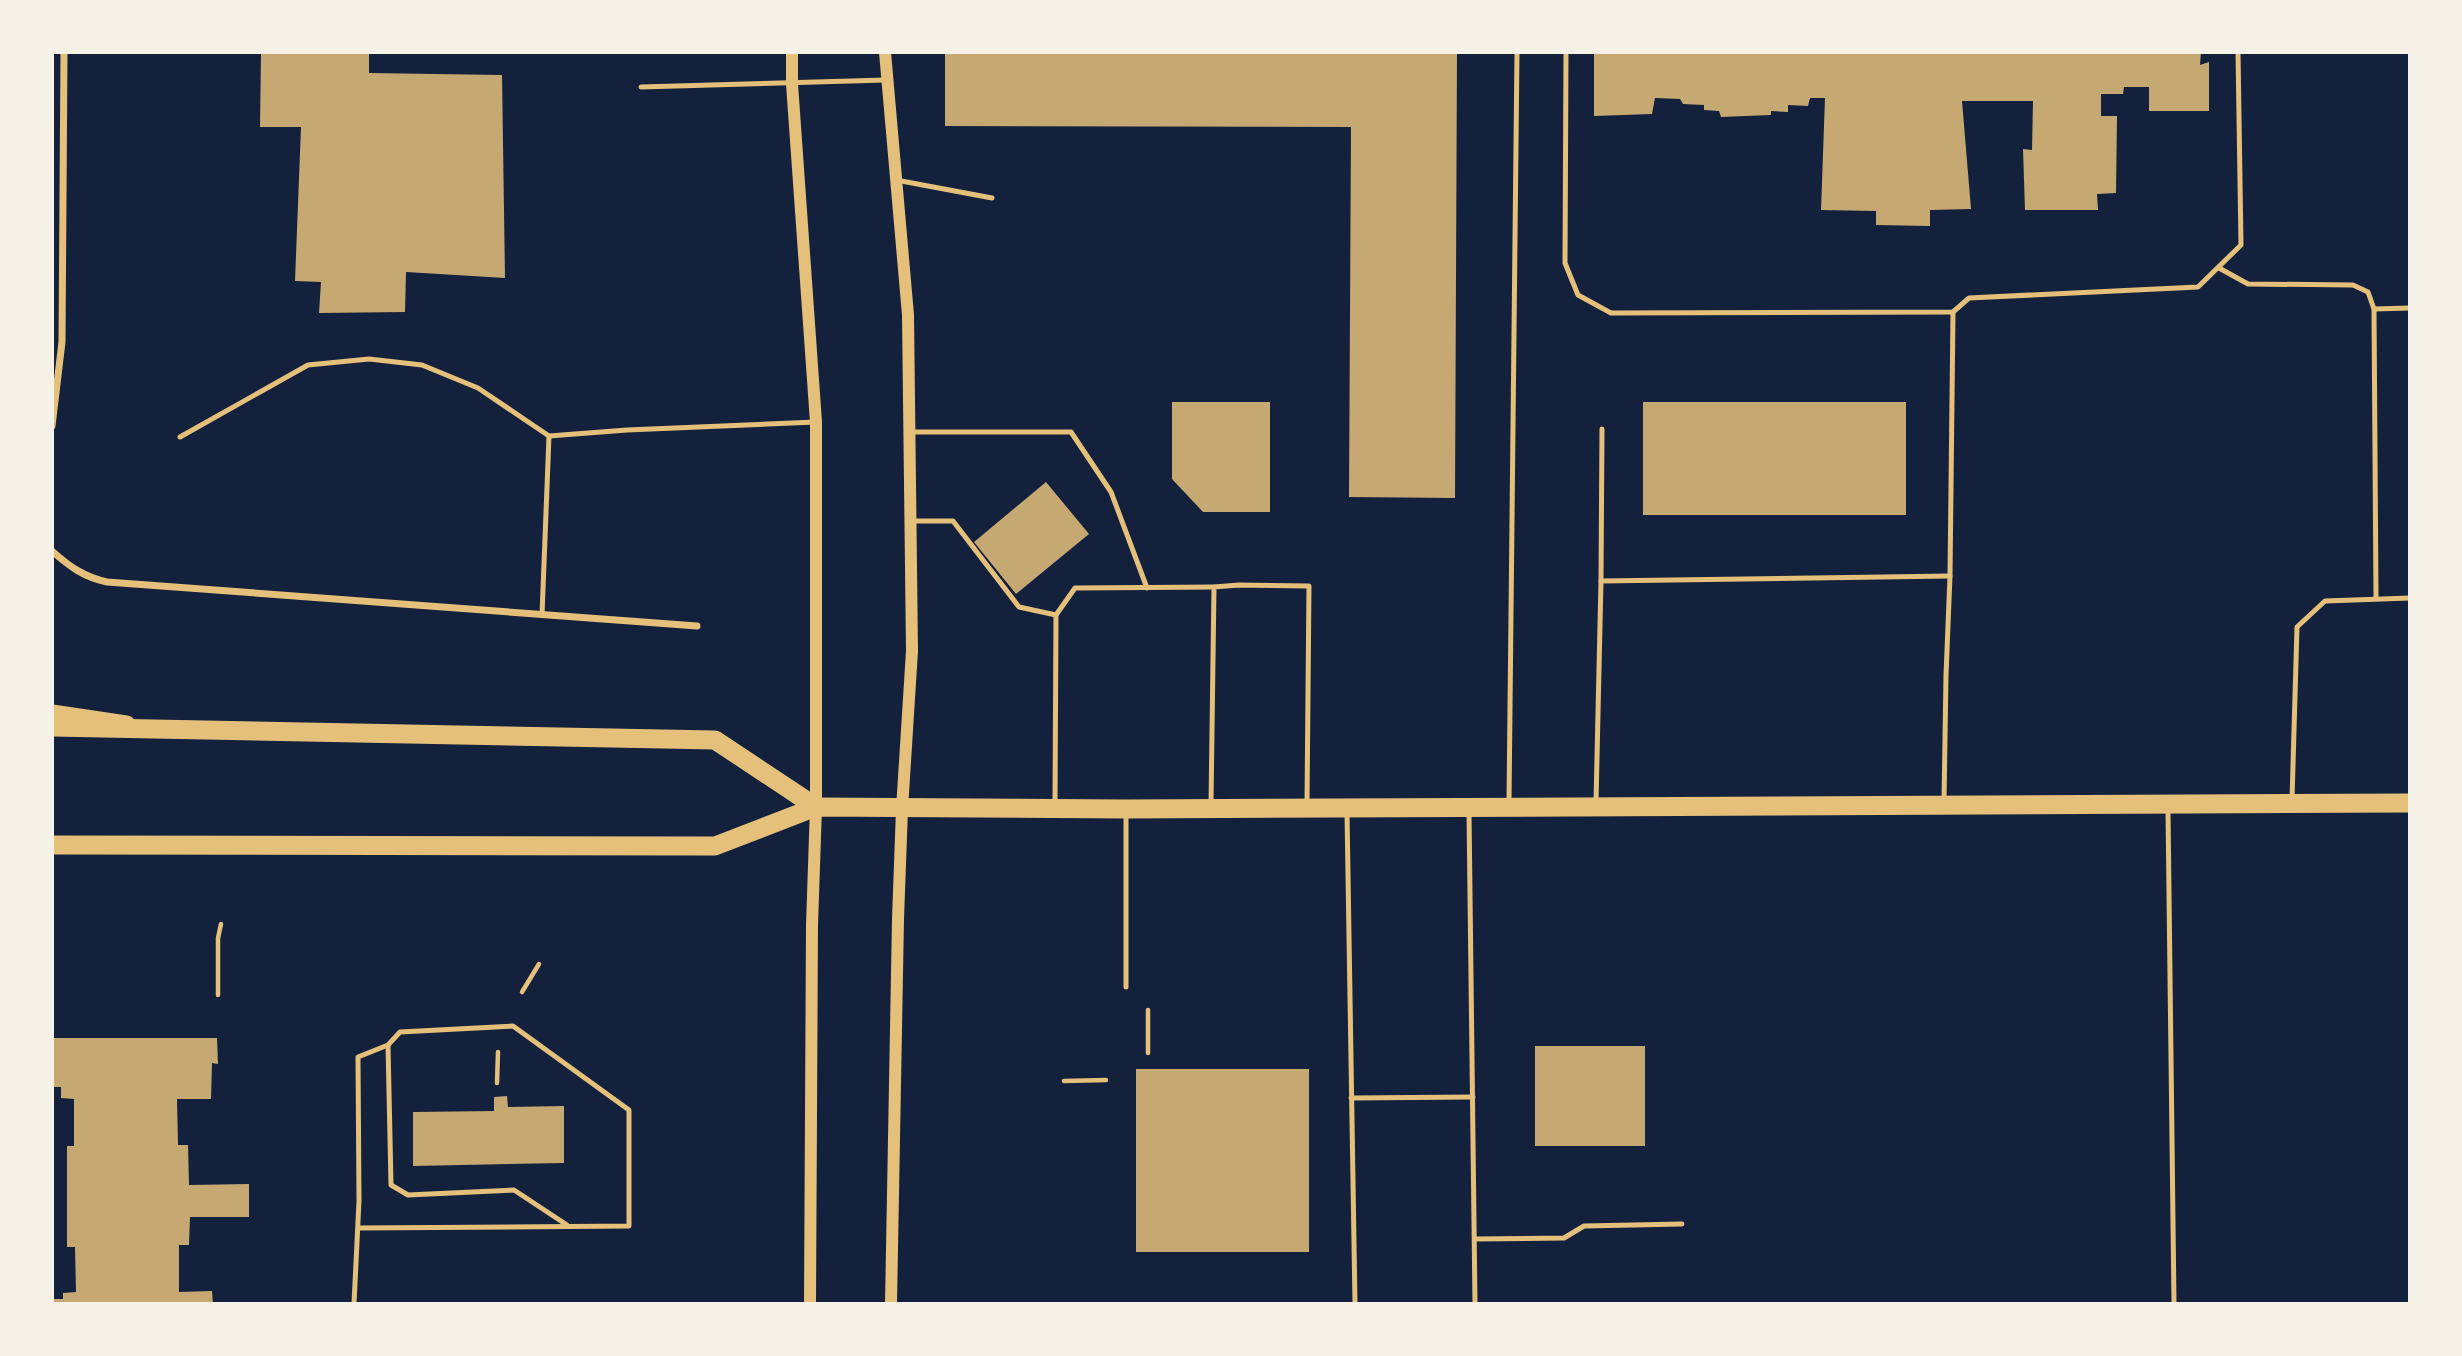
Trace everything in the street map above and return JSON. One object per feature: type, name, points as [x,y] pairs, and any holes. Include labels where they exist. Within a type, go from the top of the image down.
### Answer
[{"type":"highway","points":[[52,715],[126,726]]},
{"type":"highway","points":[[52,727],[126,726],[715,740],[816,807]]},
{"type":"highway","points":[[52,845],[715,846],[816,807],[1126,809],[2410,803]]},
{"type":"street","points":[[52,426],[62,342],[64,52]]},
{"type":"street","points":[[792,52],[816,422],[816,807],[812,925],[810,1304]]},
{"type":"street","points":[[885,52],[908,316],[912,661],[902,809],[891,1304]]},
{"type":"street","points":[[52,551],[87,578],[107,582],[697,626]]},
{"type":"lane","points":[[1509,806],[1517,52]]},
{"type":"lane","points":[[1566,52],[1565,263],[1578,295],[1611,313],[1953,312],[1969,298],[2198,287],[2241,246],[2238,52]]},
{"type":"lane","points":[[641,87],[887,80]]},
{"type":"lane","points":[[896,180],[992,198]]},
{"type":"lane","points":[[2219,268],[2248,284],[2353,285],[2368,292],[2374,309],[2376,598]]},
{"type":"lane","points":[[2374,309],[2410,308]]},
{"type":"lane","points":[[1944,805],[1953,312]]},
{"type":"lane","points":[[52,342],[62,342]]},
{"type":"lane","points":[[180,437],[308,365],[369,359],[422,365],[478,388],[548,436],[816,422]]},
{"type":"lane","points":[[1596,806],[1602,429]]},
{"type":"lane","points":[[909,432],[1071,432],[1111,492],[1147,588]]},
{"type":"lane","points":[[542,615],[548,436]]},
{"type":"lane","points":[[911,521],[953,521],[1019,607],[1056,615]]},
{"type":"lane","points":[[1601,581],[1950,576]]},
{"type":"lane","points":[[1055,808],[1056,615],[1075,589],[1240,585],[1309,586],[1307,807]]},
{"type":"lane","points":[[1211,807],[1214,587]]},
{"type":"lane","points":[[2291,803],[2297,627],[2325,601],[2410,598]]},
{"type":"lane","points":[[2168,803],[2174,1304]]},
{"type":"lane","points":[[1469,806],[1475,1304]]},
{"type":"lane","points":[[1347,808],[1355,1304]]},
{"type":"lane","points":[[1126,809],[1126,987]]},
{"type":"lane","points":[[354,1304],[358,1228],[358,1057],[388,1045],[400,1032],[513,1026],[629,1110],[629,1226],[358,1228]]},
{"type":"lane","points":[[388,1045],[391,1185],[408,1195],[513,1190],[568,1226]]},
{"type":"lane","points":[[1351,1098],[1473,1097]]},
{"type":"lane","points":[[1475,1239],[1564,1238],[1584,1226],[1682,1224]]},
{"type":"path","points":[[218,995],[218,938],[221,923]]},
{"type":"path","points":[[522,992],[539,964]]},
{"type":"path","points":[[1147,1010],[1148,1053]]},
{"type":"path","points":[[497,1083],[498,1047]]},
{"type":"path","points":[[1064,1081],[1106,1080]]},
{"type":"building","points":[[261,52],[369,52],[369,73],[502,75],[505,278],[406,272],[405,312],[319,313],[321,282],[295,281],[301,127],[260,127]]},
{"type":"building","points":[[945,52],[1457,52],[1455,498],[1349,497],[1351,127],[945,126]]},
{"type":"building","points":[[1594,52],[2201,52],[2200,65],[2209,62],[2209,111],[2149,111],[2149,87],[2124,87],[2123,94],[2101,94],[2101,116],[2117,116],[2116,193],[2097,194],[2098,210],[2025,210],[2023,149],[2032,150],[2033,101],[1962,101],[1971,209],[1930,210],[1930,226],[1876,225],[1876,211],[1821,210],[1825,98],[1810,98],[1808,106],[1788,105],[1788,112],[1771,111],[1771,115],[1721,117],[1719,111],[1704,110],[1704,105],[1683,104],[1680,99],[1655,98],[1652,114],[1594,116]]},
{"type":"building","points":[[1172,402],[1270,402],[1270,512],[1203,512],[1172,479]]},
{"type":"building","points":[[1643,402],[1906,402],[1906,515],[1643,515]]},
{"type":"building","points":[[1046,482],[1089,534],[1016,594],[974,542]]},
{"type":"building","points":[[52,1038],[217,1038],[218,1064],[212,1063],[211,1099],[177,1099],[178,1145],[188,1145],[189,1185],[249,1184],[249,1217],[190,1217],[189,1245],[179,1245],[179,1292],[212,1291],[213,1304],[52,1304],[52,1299],[63,1299],[63,1293],[76,1292],[75,1247],[67,1247],[67,1146],[74,1146],[74,1099],[61,1098],[61,1087],[52,1087]]},
{"type":"building","points":[[1535,1046],[1645,1046],[1645,1146],[1535,1146]]},
{"type":"building","points":[[1136,1069],[1309,1069],[1309,1252],[1136,1252]]},
{"type":"building","points":[[507,1096],[508,1107],[564,1106],[564,1163],[413,1166],[413,1112],[494,1111],[494,1097]]}]
